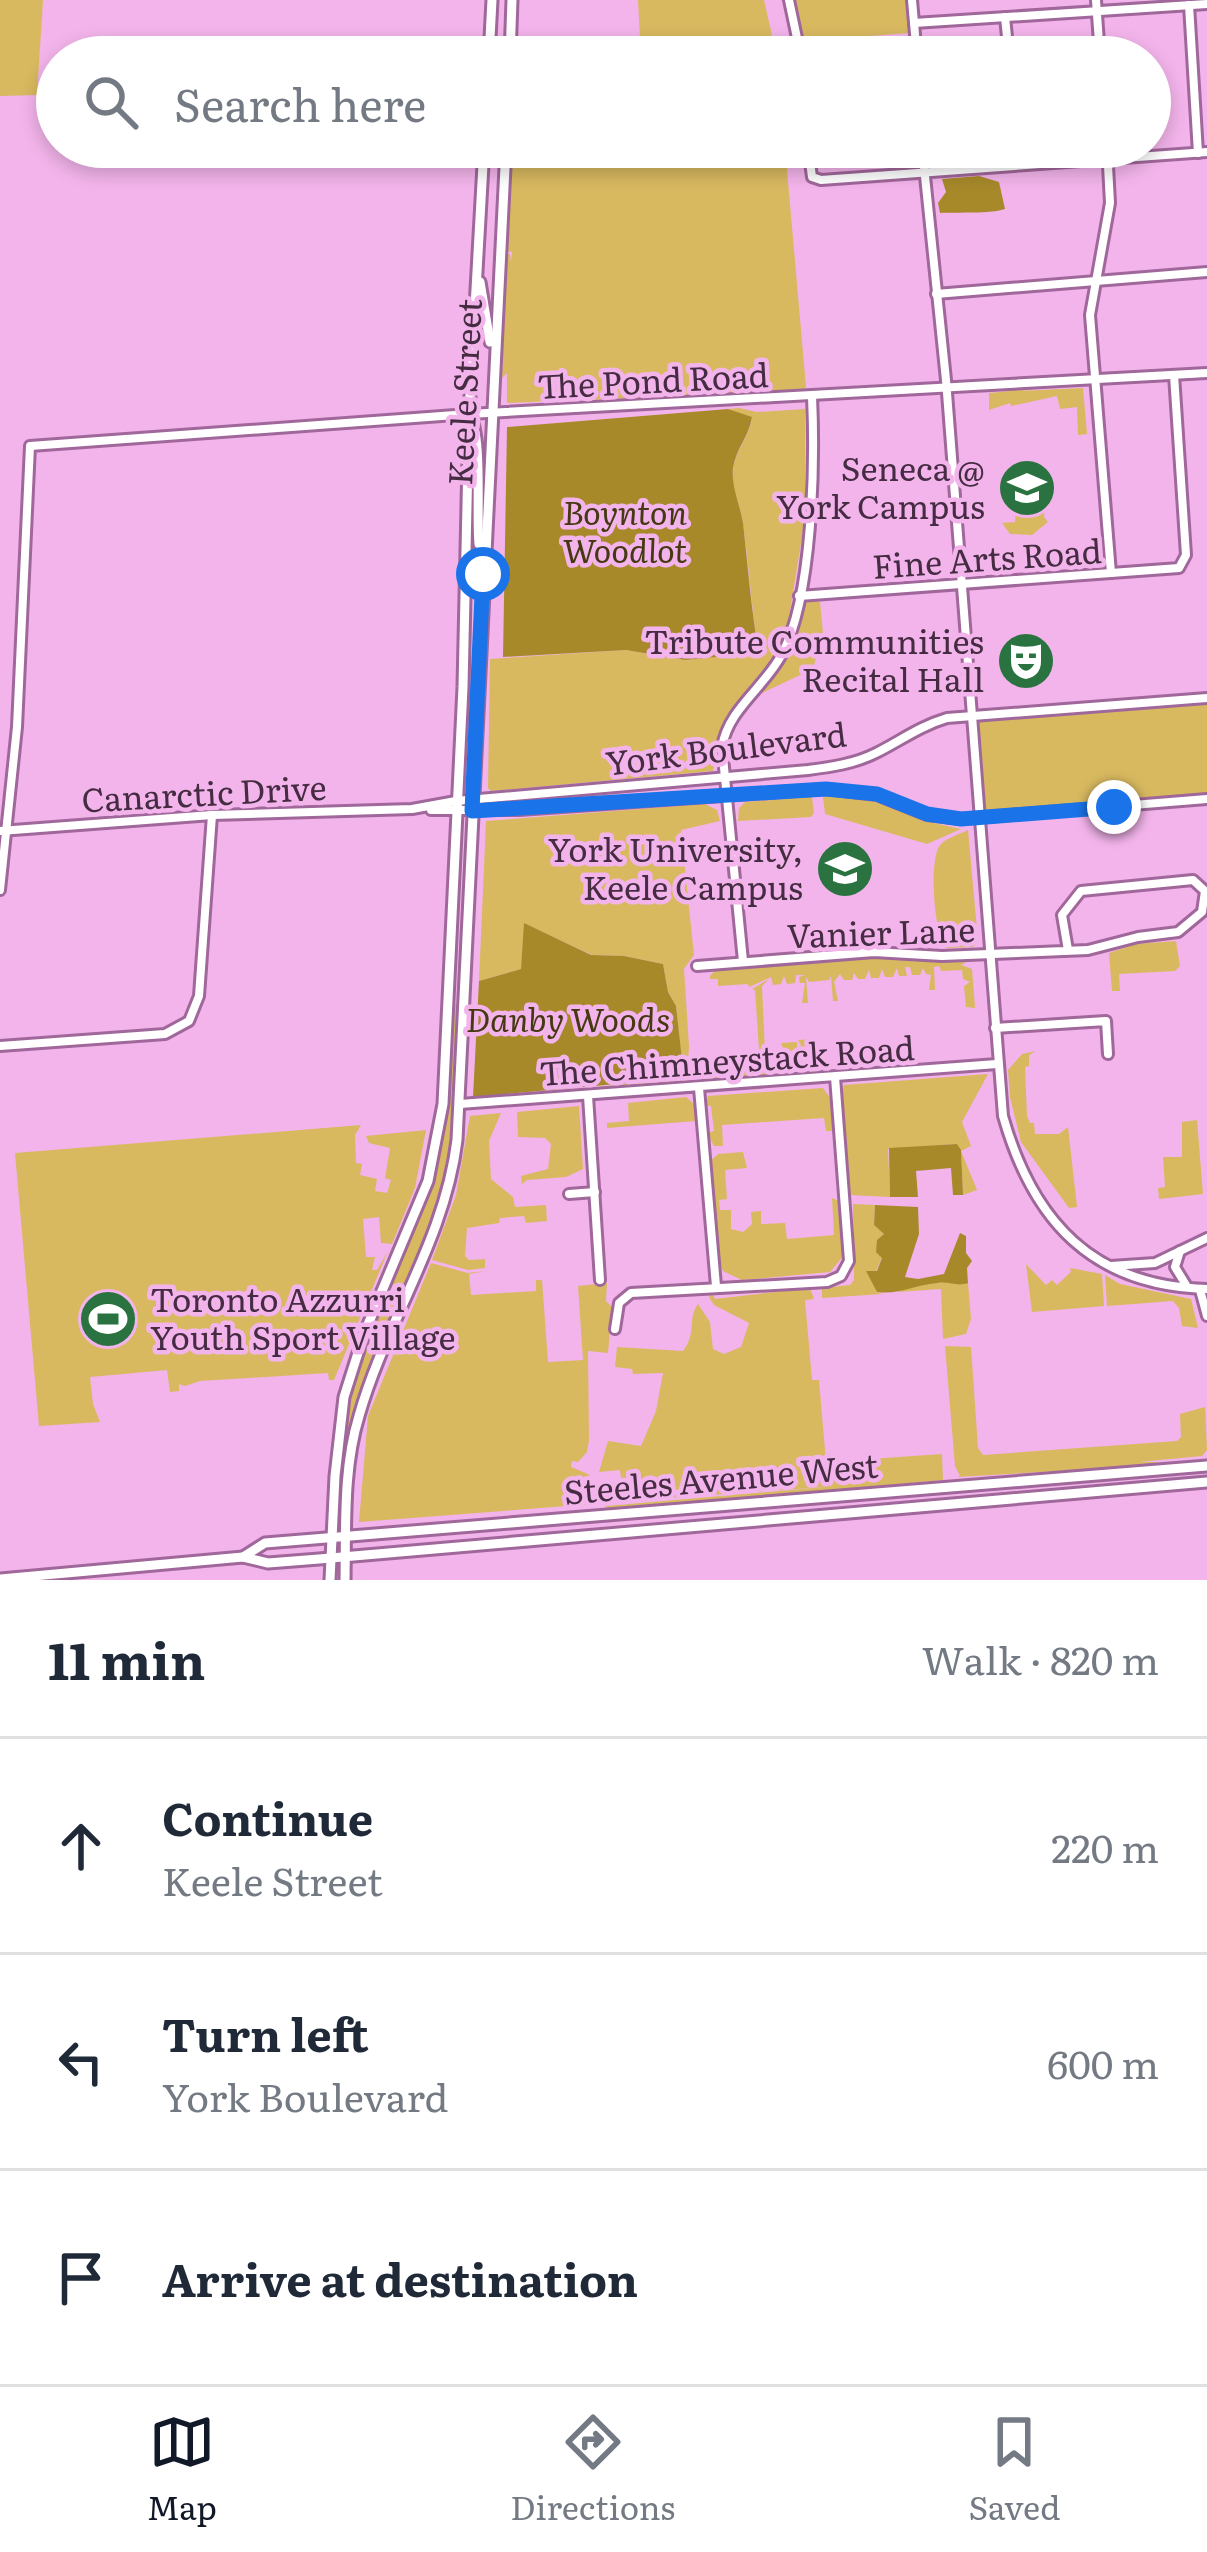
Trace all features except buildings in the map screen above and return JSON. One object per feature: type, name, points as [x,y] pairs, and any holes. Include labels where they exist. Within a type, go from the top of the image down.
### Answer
[{"type":"main road","points":[[490,36],[492,0]]},
{"type":"main road","points":[[511,36],[512,0]]},
{"type":"main road","name":"Keele Street","points":[[330,1580],[344,1397],[418,1209],[443,1104],[483,168]]},
{"type":"main road","name":"Keele Street","points":[[345,1580],[353,1437],[445,1200],[455,1158],[505,168]]},
{"type":"main road","points":[[477,268],[490,340],[490,413]]},
{"type":"main road","points":[[469,414],[478,428],[475,494],[483,574]]},
{"type":"main road","points":[[448,998],[464,1000]]},
{"type":"main road","points":[[385,1286],[393,1295],[407,1297]]},
{"type":"main road","name":"Steeles Avenue West","points":[[243,1557],[266,1543],[1207,1466]]},
{"type":"main road","name":"Steeles Avenue West","points":[[0,1579],[243,1557],[268,1563],[345,1557],[1207,1482]]},
{"type":"street","points":[[789,0],[797,36]]},
{"type":"street","points":[[913,0],[915,36]]},
{"type":"street","points":[[914,23],[1096,5],[1207,4]]},
{"type":"street","points":[[1096,5],[1098,36]]},
{"type":"street","points":[[1171,154],[1203,152],[1189,5]]},
{"type":"street","points":[[1005,17],[1007,36]]},
{"type":"street","points":[[811,168],[812,177],[821,180],[977,168]]},
{"type":"street","points":[[924,168],[1004,1116],[1031,1189],[1060,1230],[1110,1267],[1148,1282],[1198,1288]]},
{"type":"street","points":[[1108,168],[1110,203],[1090,315],[1111,573]]},
{"type":"street","points":[[936,294],[1207,272]]},
{"type":"street","name":"The Pond Road","points":[[4,831],[30,446],[469,414],[1207,373]]},
{"type":"street","name":"Fine Arts Road","points":[[799,596],[1179,568],[1186,554],[1174,376]]},
{"type":"street","points":[[742,961],[722,747],[726,730],[781,658],[791,632],[812,485],[812,396]]},
{"type":"street","name":"York Boulevard","points":[[472,805],[845,765],[921,727],[970,716],[1207,698]]},
{"type":"street","points":[[808,770],[811,790]]},
{"type":"street","name":"York Boulevard","points":[[456,806],[862,791],[927,814],[978,818],[1207,799]]},
{"type":"street","name":"Canarctic Drive","points":[[4,831],[212,815],[456,806]]},
{"type":"street","points":[[0,1046],[165,1034],[189,1021],[199,997],[212,815]]},
{"type":"street","points":[[0,890],[4,831]]},
{"type":"street","name":"Vanier Lane","points":[[697,966],[874,952],[1088,950],[1178,932],[1202,912],[1205,891],[1193,880],[1081,891],[1062,915],[1068,950]]},
{"type":"street","points":[[995,1028],[1106,1021],[1108,1054]]},
{"type":"street","name":"The Chimneystack Road","points":[[460,1105],[997,1064]]},
{"type":"street","points":[[615,1329],[619,1303],[631,1293],[827,1282],[844,1272],[849,1261],[835,1077]]},
{"type":"street","points":[[699,1088],[716,1286]]},
{"type":"street","points":[[588,1096],[600,1280]]},
{"type":"street","points":[[568,1193],[595,1192]]},
{"type":"street","points":[[1110,1267],[1155,1263],[1207,1238]]},
{"type":"street","points":[[1181,1250],[1176,1273],[1198,1288],[1207,1316]]},
{"type":"shaded area","points":[[0,0],[43,0],[41,36],[36,36],[36,95],[0,96]]},
{"type":"shaded area","points":[[638,0],[764,0],[772,36],[640,36]]},
{"type":"shaded area","points":[[796,0],[908,0],[910,33],[803,36]]},
{"type":"shaded area","points":[[509,168],[787,168],[806,387],[802,391],[507,403],[507,373],[502,378],[506,254],[511,262],[512,252],[506,251]]},
{"type":"shaded area","points":[[1060,386],[1020,391],[1083,388],[1087,434],[1078,435],[1077,407],[1060,409],[1057,396],[989,410],[989,393],[1010,391],[988,389]]},
{"type":"shaded area","points":[[728,409],[757,412],[805,409],[805,518],[787,630],[771,664],[722,728],[713,771],[491,791],[490,659],[626,650],[685,660],[759,653],[733,477],[752,418]]},
{"type":"shaded area","points":[[1042,463],[1045,469],[1035,470],[1045,488],[1048,522],[1032,535],[1010,534],[1002,523],[1015,522],[1016,506],[1000,500],[1001,477],[1007,466]]},
{"type":"shaded area","points":[[820,602],[823,633],[813,669],[760,694],[788,653],[802,606]]},
{"type":"shaded area","points":[[1207,702],[1207,795],[990,812],[981,807],[984,794],[976,725],[981,720]]},
{"type":"shaded area","points":[[812,797],[811,817],[738,821],[745,802]]},
{"type":"shaded area","points":[[823,797],[868,799],[961,829],[927,844],[825,814]]},
{"type":"shaded area","points":[[705,804],[717,810],[720,821],[681,830],[694,955],[684,969],[687,1084],[472,1100],[683,1078],[676,1006],[663,964],[592,955],[525,924],[521,969],[479,981],[486,821]]},
{"type":"shaded area","points":[[968,830],[978,941],[973,947],[946,948],[936,912],[937,852],[941,844]]},
{"type":"shaded area","points":[[1176,941],[1180,966],[1175,971],[1119,974],[1120,991],[1112,991],[1109,953],[1135,944]]},
{"type":"shaded area","points":[[871,957],[970,960],[961,965],[972,969],[975,1008],[966,1007],[964,986],[970,982],[963,979],[962,970],[941,971],[939,966],[934,967],[935,990],[929,990],[931,975],[923,968],[920,975],[912,975],[910,967],[905,967],[907,976],[899,976],[897,968],[893,977],[885,977],[882,969],[879,978],[871,978],[869,970],[865,979],[854,973],[852,980],[840,974],[834,982],[838,1001],[833,1001],[831,976],[809,982],[806,977],[808,1003],[802,1003],[805,983],[799,977],[805,975],[796,975],[795,983],[787,984],[784,976],[781,984],[773,985],[771,977],[749,987],[718,986],[718,979],[710,979],[715,970]]},
{"type":"shaded area","points":[[769,979],[762,986],[765,1052],[780,1054],[784,1051],[781,1043],[797,1042],[797,1051],[798,1040],[812,1039],[814,1064],[809,1069],[764,1075],[818,1071],[704,1081],[704,1055],[708,1060],[750,1057],[750,1051],[759,1050],[752,989]]},
{"type":"shaded area","points":[[456,1004],[460,1014],[449,1162],[427,1237],[405,1289],[399,1292],[392,1282],[428,1191],[452,1005]]},
{"type":"shaded area","points":[[1036,1051],[1025,1067],[1027,1116],[1035,1134],[1059,1134],[1068,1127],[1077,1207],[1069,1208],[1021,1142],[1008,1070],[1022,1054]]},
{"type":"shaded area","points":[[988,1074],[962,1122],[971,1146],[961,1151],[955,1144],[888,1149],[890,1197],[850,1195],[844,1085]]},
{"type":"shaded area","points":[[823,1088],[833,1102],[836,1131],[826,1131],[824,1118],[722,1125],[723,1146],[714,1146],[707,1133],[714,1131],[711,1106],[705,1106],[708,1096]]},
{"type":"shaded area","points":[[686,1097],[695,1105],[696,1121],[607,1128],[607,1123],[629,1121],[628,1103]]},
{"type":"shaded area","points":[[579,1106],[583,1169],[566,1177],[522,1184],[521,1176],[548,1169],[551,1144],[545,1138],[518,1137],[517,1112]]},
{"type":"shaded area","points":[[501,1113],[489,1141],[491,1179],[513,1197],[515,1207],[546,1205],[547,1221],[500,1218],[499,1223],[467,1228],[465,1256],[485,1259],[485,1268],[468,1270],[432,1260],[456,1195],[470,1116]]},
{"type":"shaded area","points":[[1197,1120],[1203,1194],[1159,1199],[1158,1188],[1165,1187],[1163,1157],[1182,1157],[1182,1122]]},
{"type":"shaded area","points":[[361,1125],[355,1135],[360,1175],[377,1179],[375,1191],[387,1193],[390,1148],[369,1143],[366,1136],[426,1130],[415,1188],[392,1244],[381,1243],[379,1217],[363,1219],[366,1257],[375,1257],[372,1270],[377,1270],[388,1251],[334,1380],[329,1380],[328,1373],[200,1381],[179,1384],[179,1391],[170,1392],[167,1370],[90,1377],[100,1422],[39,1426],[15,1153]]},
{"type":"shaded area","points":[[961,1151],[977,1190],[963,1195]]},
{"type":"shaded area","points":[[743,1152],[747,1168],[725,1170],[727,1199],[719,1200],[720,1210],[731,1210],[731,1229],[743,1232],[752,1224],[751,1212],[761,1211],[761,1224],[785,1223],[787,1239],[834,1235],[832,1198],[841,1202],[845,1254],[830,1272],[742,1280],[723,1271],[717,1258],[709,1162],[718,1154]]},
{"type":"shaded area","points":[[853,1204],[875,1205],[874,1225],[884,1234],[877,1240],[882,1257],[872,1281],[882,1294],[822,1298],[822,1288],[850,1285],[854,1280]]},
{"type":"shaded area","points":[[431,1263],[468,1273],[486,1271],[469,1274],[471,1295],[536,1291],[536,1280],[542,1280],[548,1362],[583,1360],[578,1286],[607,1283],[606,1301],[612,1307],[608,1353],[588,1351],[589,1440],[587,1452],[578,1462],[572,1461],[571,1467],[590,1475],[593,1504],[359,1522],[368,1416]]},
{"type":"shaded area","points":[[1026,1264],[1046,1285],[1052,1280],[1057,1285],[1070,1268],[1102,1274],[1104,1306],[1032,1312]]},
{"type":"shaded area","points":[[1105,1275],[1120,1284],[1191,1299],[1198,1328],[1182,1326],[1173,1301],[1107,1306]]},
{"type":"shaded area","points":[[968,1283],[971,1319],[966,1334],[943,1339],[941,1289],[898,1292],[909,1285]]},
{"type":"shaded area","points":[[810,1288],[814,1299],[805,1300],[812,1380],[819,1380],[826,1462],[942,1454],[943,1480],[609,1510],[605,1506],[825,1487],[624,1501],[620,1470],[599,1472],[608,1441],[641,1446],[656,1411],[663,1373],[633,1374],[632,1369],[615,1367],[617,1347],[683,1351],[698,1304],[710,1322],[713,1349],[724,1354],[741,1347],[749,1323],[714,1305],[711,1291],[715,1299]]},
{"type":"shaded area","points":[[386,1296],[400,1303],[360,1397],[341,1477],[349,1394]]},
{"type":"shaded area","points":[[945,1346],[971,1347],[978,1448],[983,1455],[1177,1441],[1180,1414],[1205,1407],[1207,1450],[1202,1456],[1139,1462],[1159,1462],[1144,1466],[957,1477]]},
{"type":"green space","points":[[979,176],[999,182],[1005,209],[940,213],[938,203],[946,192],[942,179]]},
{"type":"green space","name":"Boynton Woodlot","points":[[728,409],[752,417],[733,475],[759,653],[685,660],[626,650],[503,657],[507,427]]},
{"type":"green space","name":"Danby Woods","points":[[524,923],[591,955],[663,964],[676,1006],[684,1078],[473,1097],[479,981],[521,969]]},
{"type":"green space","points":[[957,1144],[963,1195],[953,1195],[951,1168],[916,1171],[918,1197],[890,1197],[889,1148]]},
{"type":"green space","points":[[875,1205],[918,1207],[919,1234],[905,1277],[944,1274],[960,1233],[966,1236],[966,1253],[972,1261],[967,1268],[968,1283],[877,1292],[866,1271],[877,1271],[882,1258],[876,1252],[877,1240],[884,1234],[874,1225]]},
{"type":"place","name":"Seneca @ York Campus","points":[[1027,488]]},
{"type":"place","name":"Tribute Communities Recital Hall","points":[[1026,661]]},
{"type":"place","name":"York University, Keele Campus","points":[[845,869]]},
{"type":"place","name":"Toronto Azzurri Youth Sport Village","points":[[108,1319]]},
{"type":"route","points":[[483,574],[472,811],[826,789],[877,794],[941,818],[1114,807]]}]
